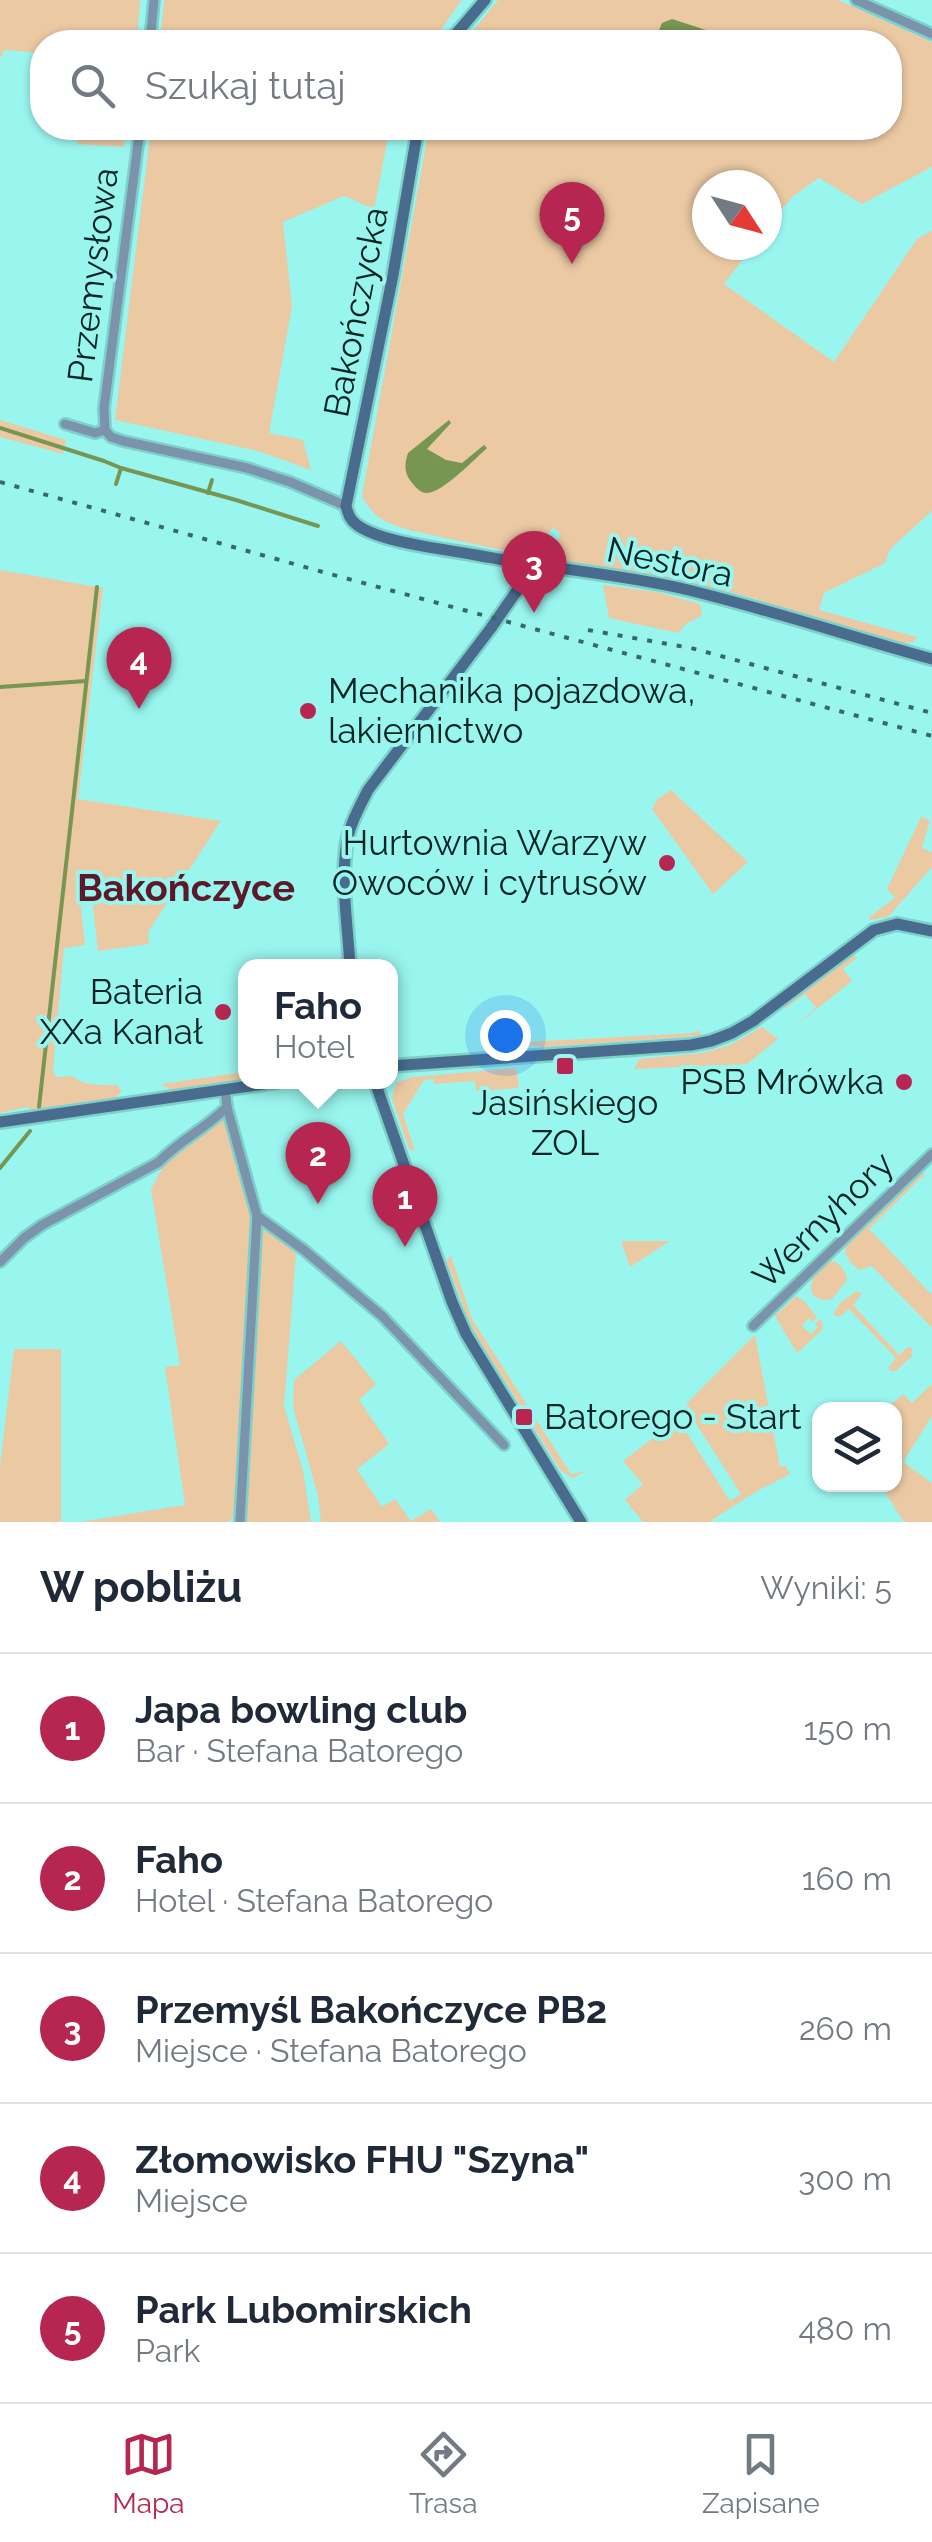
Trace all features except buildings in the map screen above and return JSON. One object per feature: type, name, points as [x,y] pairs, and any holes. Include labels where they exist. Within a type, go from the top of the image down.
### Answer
[{"type":"street","points":[[151,30],[154,0]]},
{"type":"street","points":[[459,30],[484,0]]},
{"type":"street","points":[[856,0],[932,34]]},
{"type":"street","name":"Przemysłowa","points":[[138,140],[104,408],[105,430],[123,442],[270,475],[346,506]]},
{"type":"street","name":"Bakończycka","points":[[346,506],[416,140]]},
{"type":"street","name":"Przemysłowa","points":[[65,424],[96,433],[105,430]]},
{"type":"street","name":"Nestora","points":[[346,506],[348,517],[358,526],[381,536],[534,566],[684,589],[932,659]]},
{"type":"street","points":[[350,959],[345,861],[348,836],[357,812],[368,790],[534,566]]},
{"type":"street","points":[[398,1065],[711,1042],[753,1020],[874,930],[897,924],[932,931]]},
{"type":"street","points":[[0,1122],[238,1087]]},
{"type":"street","points":[[225,1089],[258,1216],[240,1522]]},
{"type":"street","points":[[377,1089],[466,1334],[581,1522]]},
{"type":"street","points":[[0,1262],[44,1224],[159,1162],[227,1107]]},
{"type":"street","name":"Wernyhory","points":[[753,1326],[932,1154]]},
{"type":"street","points":[[258,1216],[382,1316],[504,1445]]},
{"type":"shaded area","points":[[0,0],[140,0],[138,30],[30,30],[30,52],[4,50],[0,59]]},
{"type":"shaded area","points":[[164,0],[462,0],[441,30],[161,30]]},
{"type":"shaded area","points":[[498,0],[838,0],[932,42],[932,167],[862,204],[819,178],[782,209],[782,170],[692,170],[692,260],[742,260],[724,284],[834,362],[917,239],[932,231],[932,511],[890,549],[885,563],[824,593],[819,610],[917,637],[913,642],[885,638],[708,586],[563,561],[556,555],[560,532],[552,528],[539,548],[528,556],[409,530],[381,519],[371,510],[362,496],[427,140],[902,140],[902,30],[474,30]]},
{"type":"shaded area","points":[[672,19],[706,30],[659,30],[662,23]]},
{"type":"shaded area","points":[[77,140],[125,140],[124,147],[77,144]]},
{"type":"shaded area","points":[[150,140],[388,140],[374,209],[344,196],[283,222],[292,307],[269,433],[303,440],[311,470],[258,451],[115,420]]},
{"type":"shaded area","points":[[0,420],[66,440],[63,454],[0,437]]},
{"type":"shaded area","points":[[449,420],[451,423],[427,449],[446,460],[462,463],[484,445],[487,448],[441,487],[423,492],[406,473],[408,453]]},
{"type":"shaded area","points":[[0,570],[103,588],[78,799],[221,821],[148,932],[149,944],[98,951],[91,889],[79,889],[85,945],[64,948],[53,1071],[56,1077],[72,1076],[87,1083],[117,1085],[122,1091],[112,1100],[35,1112],[27,1107],[0,1113]]},
{"type":"shaded area","points":[[603,585],[657,592],[700,604],[702,616],[678,633],[609,618]]},
{"type":"shaded area","points":[[671,790],[748,862],[713,894],[652,809]]},
{"type":"shaded area","points":[[921,817],[930,820],[922,848],[932,852],[932,867],[888,917],[871,920],[869,917],[895,898],[887,889]]},
{"type":"shaded area","points":[[853,955],[857,958],[843,969],[852,981],[788,1032],[816,1008],[805,994],[785,1007]]},
{"type":"shaded area","points":[[762,1027],[778,1039],[747,1064],[634,1069],[639,1059],[702,1053],[730,1045]]},
{"type":"shaded area","points":[[700,1030],[701,1035],[684,1037],[543,1047],[490,1042],[509,1041],[523,1031],[528,1042]]},
{"type":"shaded area","points":[[516,1068],[519,1088],[476,1091],[475,1081],[434,1084],[434,1079],[424,1080],[403,1114],[415,1151],[409,1149],[392,1099],[398,1082],[412,1077]]},
{"type":"shaded area","points":[[238,1073],[238,1082],[180,1091],[161,1084]]},
{"type":"shaded area","points":[[223,1117],[252,1216],[233,1518],[228,1522],[80,1522],[185,1505],[165,1367],[180,1365],[151,1189],[164,1165]]},
{"type":"shaded area","points":[[924,1173],[923,1179],[869,1229],[932,1295],[932,1328],[872,1266],[860,1270],[853,1265],[845,1249],[845,1244],[918,1174]]},
{"type":"shaded area","points":[[263,1230],[284,1238],[296,1254],[284,1406],[303,1471],[311,1522],[247,1522]]},
{"type":"shaded area","points":[[621,1241],[670,1241],[630,1267]]},
{"type":"shaded area","points":[[451,1256],[472,1319],[571,1474],[586,1471],[573,1478],[561,1471],[476,1335],[447,1262]]},
{"type":"shaded area","points":[[830,1261],[842,1267],[847,1280],[832,1299],[821,1300],[812,1294],[811,1284]]},
{"type":"shaded area","points":[[857,1291],[862,1294],[853,1305],[899,1355],[912,1348],[912,1356],[896,1371],[888,1368],[896,1358],[849,1309],[839,1317],[833,1314],[841,1302]]},
{"type":"shaded area","points":[[796,1296],[817,1317],[813,1322],[809,1318],[802,1326],[811,1334],[820,1319],[823,1324],[821,1331],[797,1353],[775,1316]]},
{"type":"shaded area","points":[[755,1335],[780,1467],[785,1465],[790,1474],[757,1491],[713,1522],[643,1522],[625,1500],[643,1484],[623,1461],[678,1419],[730,1501],[741,1494],[686,1408]]},
{"type":"shaded area","points":[[341,1341],[376,1384],[359,1400],[389,1444],[357,1469],[382,1507],[395,1499],[411,1521],[431,1509],[440,1522],[321,1522],[318,1496],[293,1407],[294,1380]]},
{"type":"shaded area","points":[[14,1349],[61,1349],[61,1522],[0,1522],[0,1466]]},
{"type":"shaded area","points":[[932,1384],[932,1416],[903,1462],[932,1483],[932,1522],[904,1522],[885,1492],[902,1492],[902,1402],[894,1402],[903,1394],[912,1403]]},
{"type":"waterway","points":[[0,428],[121,468],[116,484]]},
{"type":"waterway","points":[[121,468],[318,526]]},
{"type":"waterway","points":[[208,493],[212,480]]},
{"type":"waterway","points":[[39,1107],[97,587]]},
{"type":"waterway","points":[[0,687],[86,681]]},
{"type":"waterway","points":[[0,1168],[30,1131]]},
{"type":"railway","points":[[0,482],[932,736]]},
{"type":"railway","points":[[588,630],[691,648],[932,713]]},
{"type":"place","name":"Park Lubomirskich","points":[[572,264]]},
{"type":"place","name":"Przemyśl Bakończyce PB2","points":[[534,613]]},
{"type":"place","name":"Złomowisko FHU \"Szyna\"","points":[[139,709]]},
{"type":"place","name":"Mechanika pojazdowa, lakiernictwo","points":[[308,711]]},
{"type":"place","name":"Hurtownia Warzyw Owoców i cytrusów","points":[[667,863]]},
{"type":"place","name":"Bateria XXa Kanał","points":[[223,1012]]},
{"type":"place","name":"Jasińskiego ZOL","points":[[565,1066]]},
{"type":"place","name":"PSB Mrówka","points":[[904,1082]]},
{"type":"place","name":"Faho","points":[[318,1204]]},
{"type":"place","name":"Japa bowling club","points":[[405,1247]]},
{"type":"place","name":"Batorego - Start","points":[[524,1417]]},
{"type":"district","name":"Bakończyce","points":[[186,888]]}]
